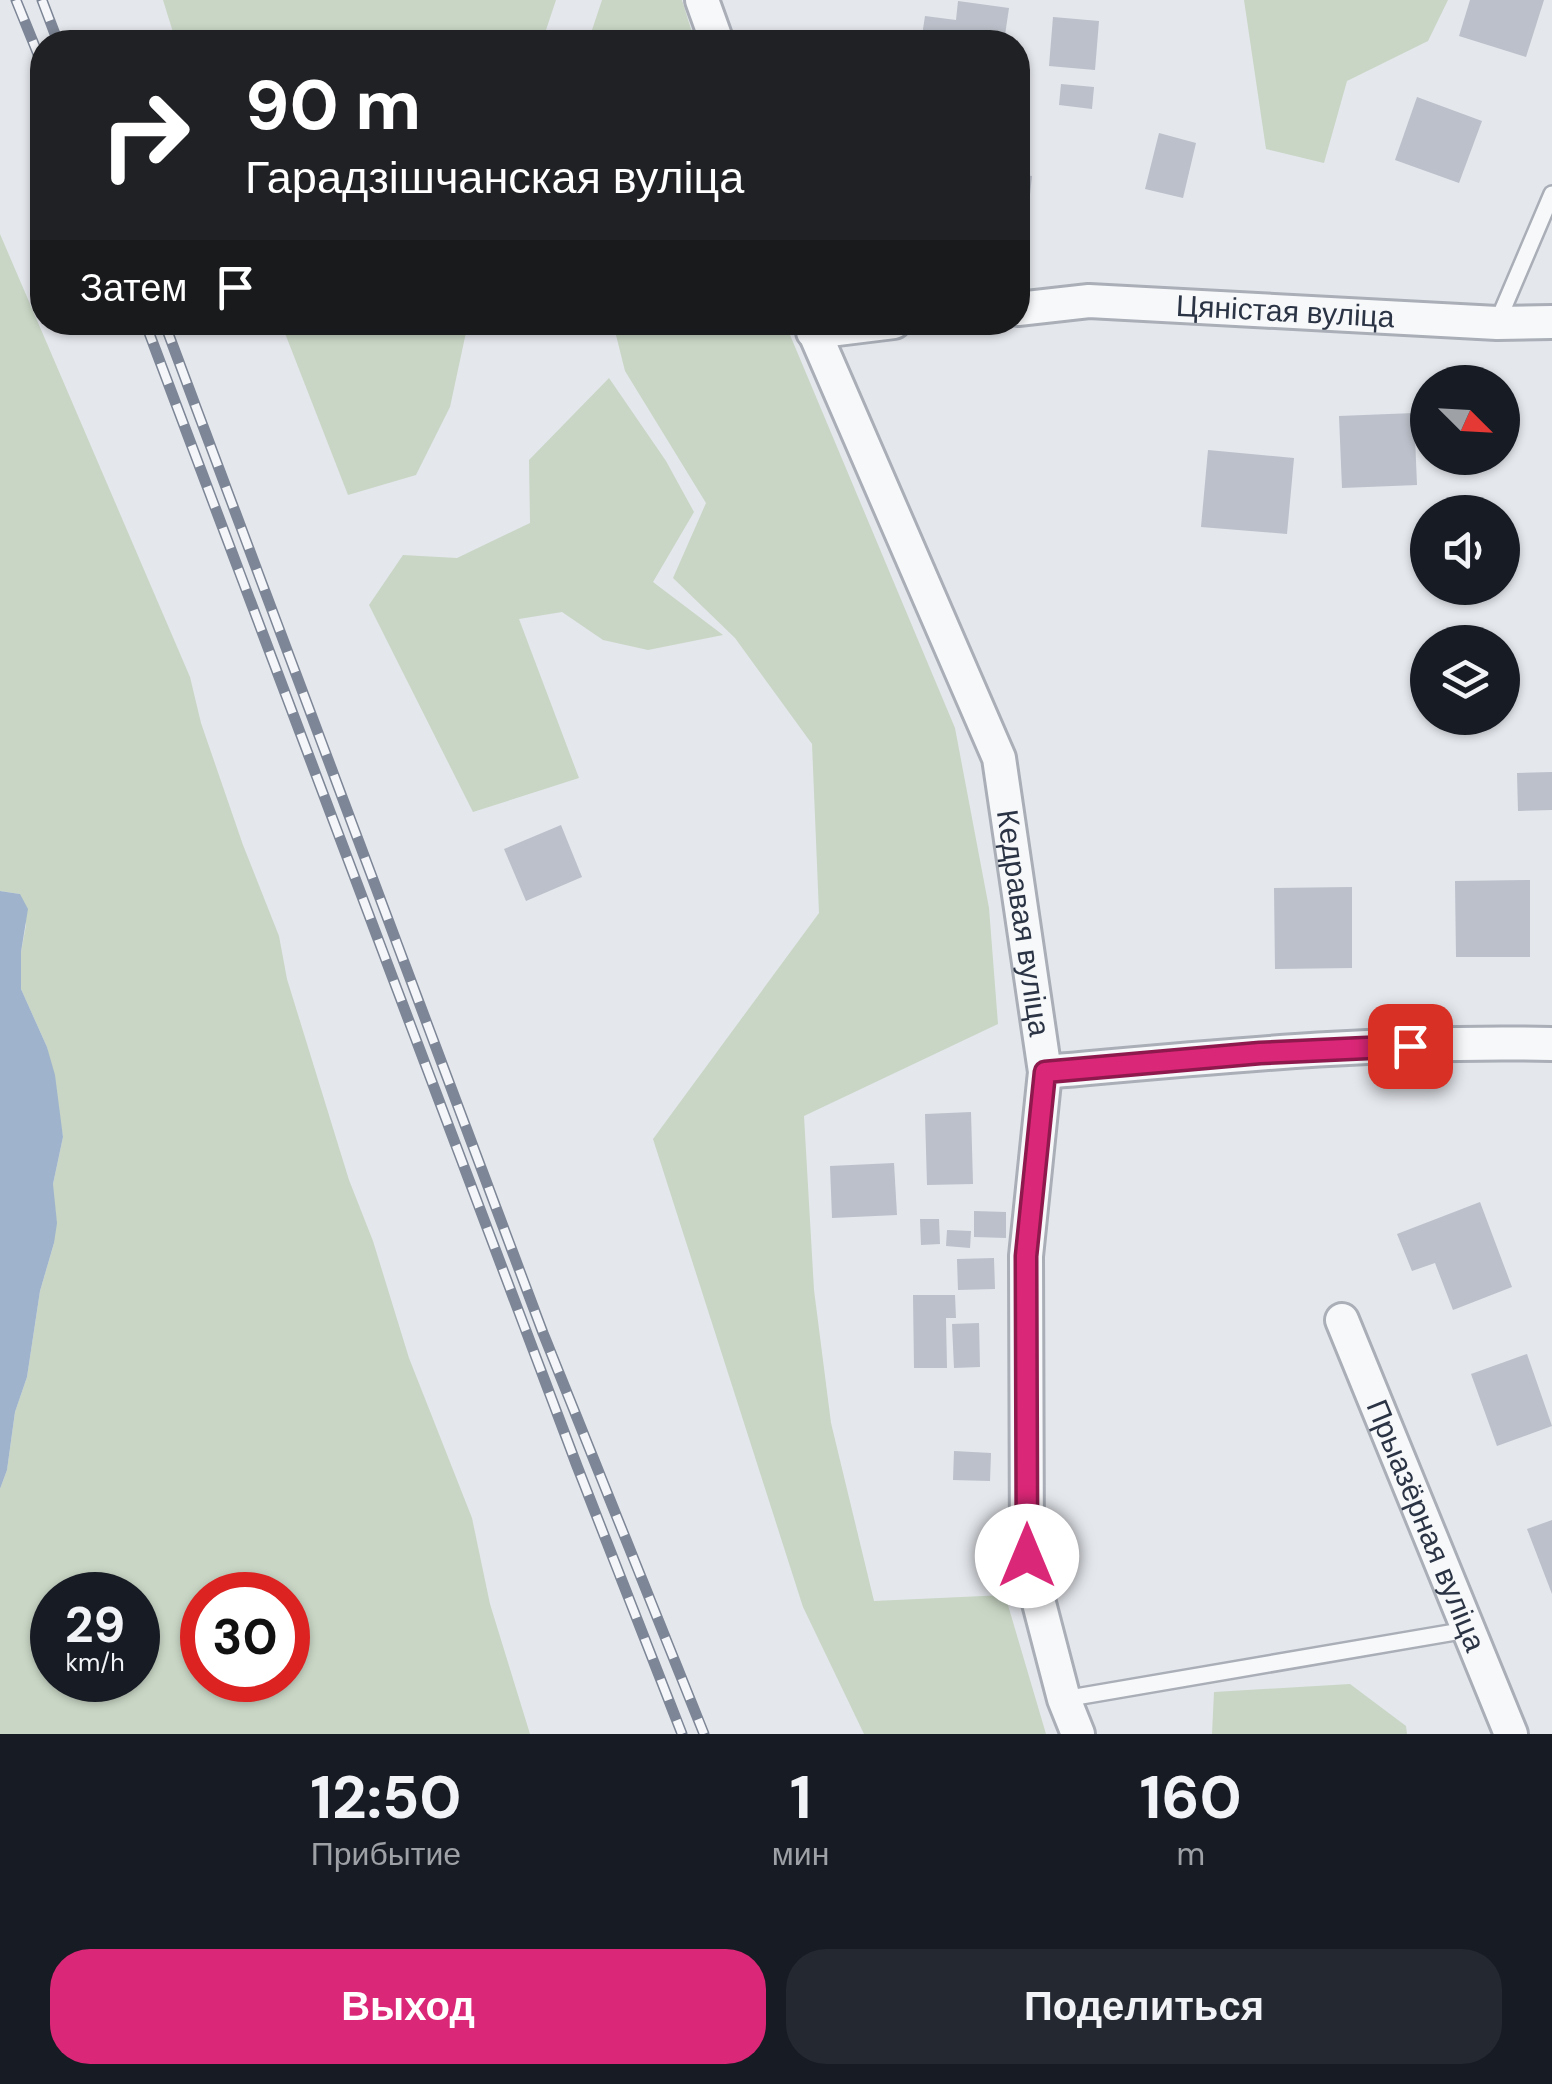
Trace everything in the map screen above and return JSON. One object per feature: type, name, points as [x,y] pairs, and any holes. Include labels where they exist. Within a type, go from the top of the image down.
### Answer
[{"type":"street","points":[[702,0],[712,30]]},
{"type":"street","name":"Цяністая вуліца","points":[[1030,308],[1089,301],[1497,323],[1552,322]]},
{"type":"street","name":"Кедравая вуліца","points":[[814,335],[999,758],[1045,1072],[1026,1256],[1027,1556],[1064,1699],[1078,1734]]},
{"type":"street","points":[[1045,1072],[1260,1053],[1486,1042],[1552,1044]]},
{"type":"street","name":"Прыазёрная вуліца","points":[[1342,1320],[1511,1734]]},
{"type":"lane","points":[[1497,323],[1552,194]]},
{"type":"lane","points":[[1064,1699],[1467,1630]]},
{"type":"green space","points":[[163,0],[556,0],[546,30],[172,30]]},
{"type":"green space","points":[[602,0],[682,0],[691,30],[592,30]]},
{"type":"green space","points":[[1244,0],[1448,0],[1428,41],[1347,81],[1324,163],[1266,149]]},
{"type":"green space","points":[[0,234],[30,304],[30,335],[43,335],[190,677],[201,723],[279,936],[287,979],[349,1180],[373,1241],[409,1358],[472,1518],[490,1604],[530,1734],[0,1734],[0,1489],[7,1470],[15,1412],[27,1377],[40,1291],[54,1243],[53,1184],[63,1137],[47,1047],[21,989],[26,925],[20,894],[0,891]]},
{"type":"green space","points":[[286,335],[465,335],[450,407],[416,475],[348,495]]},
{"type":"green space","points":[[616,335],[790,335],[955,728],[989,908],[998,1024],[804,1116],[814,1290],[831,1423],[874,1601],[1005,1595],[1046,1734],[864,1734],[803,1607],[653,1139],[819,913],[812,744],[735,638],[673,578],[706,503],[625,371]]},
{"type":"green space","points":[[609,378],[666,461],[694,512],[653,582],[723,635],[648,650],[603,640],[562,612],[519,619],[579,778],[473,812],[369,605],[403,555],[457,558],[530,523],[529,460]]},
{"type":"green space","points":[[1350,1684],[1406,1726],[1407,1734],[1212,1734],[1214,1692]]},
{"type":"water","points":[[0,891],[20,894],[28,909],[21,952],[21,989],[55,1075],[63,1137],[53,1184],[57,1223],[54,1243],[40,1291],[27,1377],[15,1412],[7,1470],[0,1489]]},
{"type":"building","points":[[1470,0],[1544,0],[1526,57],[1459,36]]},
{"type":"building","points":[[958,1],[1009,8],[1006,30],[923,30],[925,16],[956,20]]},
{"type":"building","points":[[1053,17],[1099,21],[1095,70],[1049,66]]},
{"type":"building","points":[[1061,84],[1094,87],[1092,109],[1059,105]]},
{"type":"building","points":[[1417,97],[1482,121],[1459,183],[1395,160]]},
{"type":"building","points":[[1159,133],[1196,143],[1183,198],[1145,189]]},
{"type":"building","points":[[1410,413],[1410,475],[1417,475],[1417,485],[1342,488],[1339,416]]},
{"type":"building","points":[[1208,450],[1294,458],[1287,534],[1201,527]]},
{"type":"building","points":[[1552,772],[1552,810],[1518,811],[1517,773]]},
{"type":"building","points":[[561,825],[582,877],[526,901],[504,849]]},
{"type":"building","points":[[1530,880],[1530,957],[1456,957],[1455,881]]},
{"type":"building","points":[[1352,887],[1352,968],[1275,969],[1274,888]]},
{"type":"building","points":[[971,1112],[973,1184],[927,1185],[925,1114]]},
{"type":"building","points":[[894,1163],[897,1215],[832,1218],[830,1166]]},
{"type":"building","points":[[1480,1202],[1512,1287],[1453,1310],[1435,1263],[1412,1271],[1397,1234]]},
{"type":"building","points":[[974,1211],[1006,1212],[1006,1238],[974,1237]]},
{"type":"building","points":[[920,1219],[939,1219],[940,1244],[921,1245]]},
{"type":"building","points":[[947,1230],[971,1231],[970,1248],[946,1246]]},
{"type":"building","points":[[994,1258],[995,1289],[958,1290],[957,1259]]},
{"type":"building","points":[[913,1295],[955,1295],[956,1318],[946,1318],[947,1368],[914,1368]]},
{"type":"building","points":[[979,1323],[980,1367],[954,1368],[952,1324]]},
{"type":"building","points":[[1527,1354],[1552,1426],[1497,1446],[1471,1374]]},
{"type":"building","points":[[954,1451],[991,1453],[990,1481],[953,1480]]},
{"type":"building","points":[[1552,1520],[1552,1594],[1527,1529]]},
{"type":"railway","points":[[16,0],[30,34]]},
{"type":"railway","points":[[42,0],[53,30]]},
{"type":"railway","points":[[150,335],[682,1734]]},
{"type":"railway","points":[[169,335],[543,1333],[704,1734]]},
{"type":"route","points":[[1027,1556],[1026,1256],[1045,1072],[1260,1053],[1410,1046]]}]
